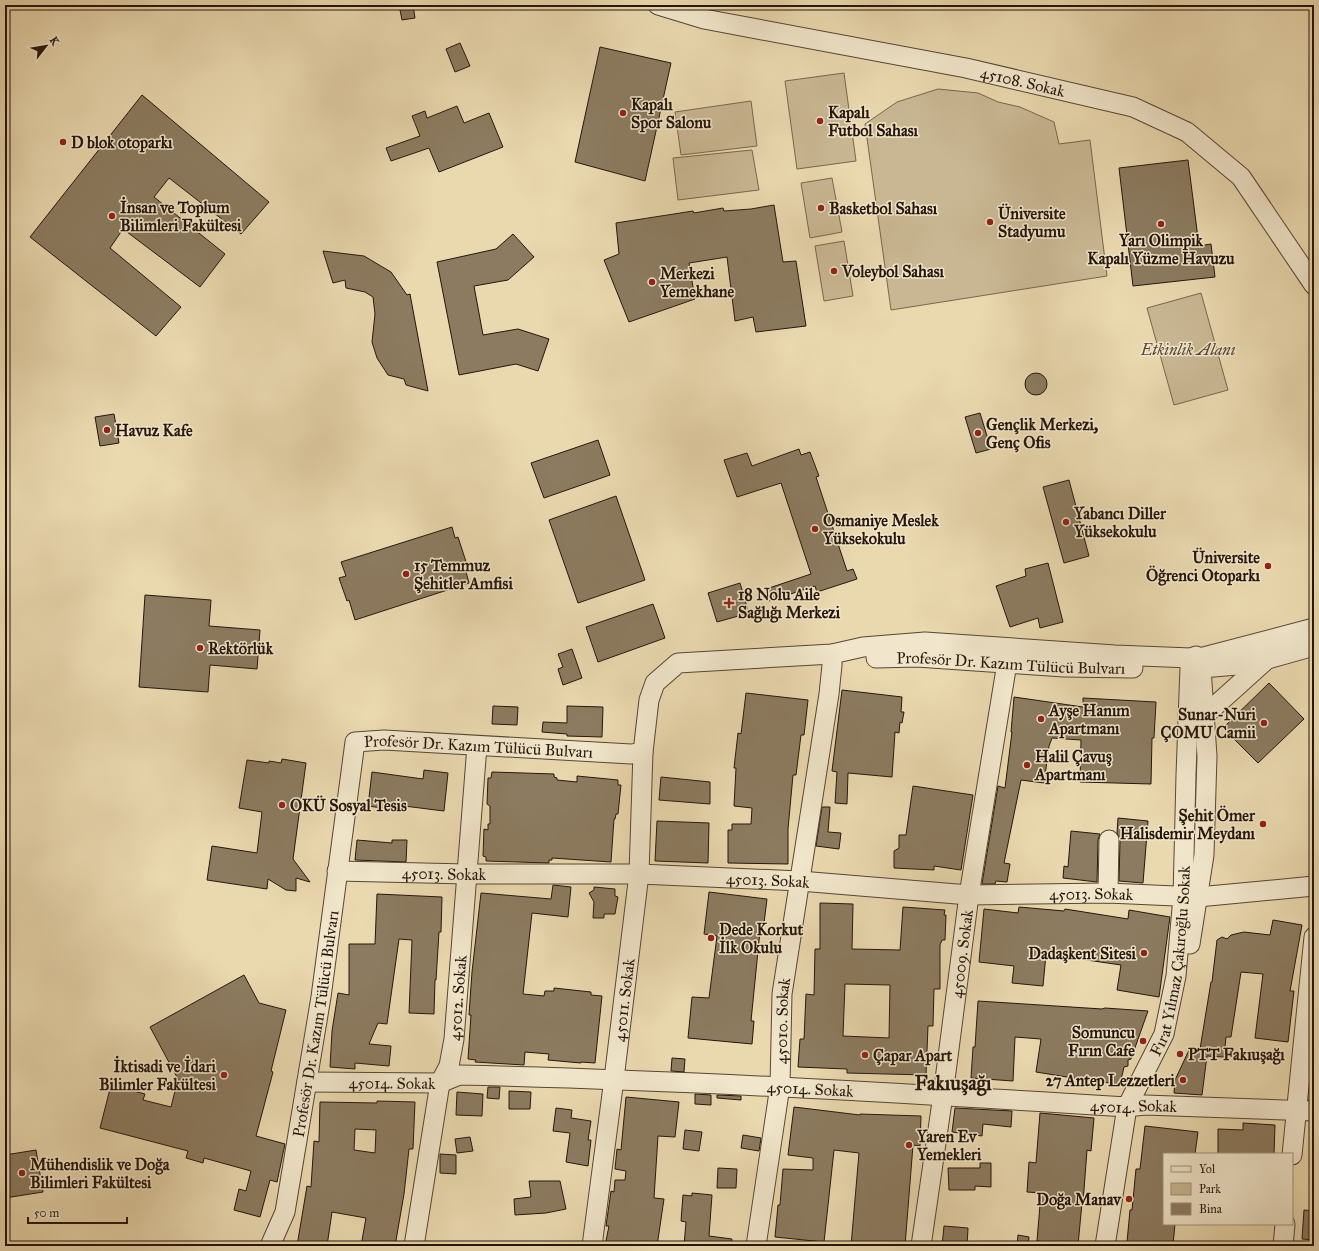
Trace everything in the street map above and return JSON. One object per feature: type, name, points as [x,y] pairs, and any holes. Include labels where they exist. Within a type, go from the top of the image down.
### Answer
[{"type":"street","name":"45108. Sokak","points":[[658,5],[704,19],[966,68],[1133,107],[1187,132],[1241,177],[1314,285]]},
{"type":"street","name":"Profesör Dr. Kazım Tülücü Bulvarı","points":[[832,654],[847,659],[917,657],[1064,667],[1180,670],[1193,663],[1314,628]]},
{"type":"street","name":"Profesör Dr. Kazım Tülücü Bulvarı","points":[[270,1246],[285,1212],[307,1082],[321,997],[355,742],[384,740],[631,754],[643,752],[649,700],[654,683],[678,663],[832,654],[863,647],[925,642],[1122,655],[1193,663],[1250,664],[1314,646]]},
{"type":"street","name":"45010. Sokak","points":[[756,1246],[780,1086],[782,994],[829,694],[832,654]]},
{"type":"street","points":[[1204,715],[1268,659]]},
{"type":"street","name":"45009. Sokak","points":[[921,1246],[943,1095],[969,894],[1007,663]]},
{"type":"street","name":"Fırat Yılmaz Çakıroğlu Sokak","points":[[1191,897],[1204,847],[1207,756],[1204,715],[1193,663]]},
{"type":"street","name":"Fırat Yılmaz Çakıroğlu Sokak","points":[[1105,1246],[1136,1106],[1166,1051],[1185,976],[1191,897],[1186,767],[1193,663]]},
{"type":"street","name":"45012. Sokak","points":[[414,1246],[440,1083],[449,1066],[454,1039],[478,746]]},
{"type":"street","name":"45011. Sokak","points":[[592,1246],[639,874],[643,752]]},
{"type":"street","points":[[1108,893],[1109,840]]},
{"type":"street","name":"45013. Sokak","points":[[337,871],[467,874],[639,874],[800,881],[969,894],[1108,893],[1191,897],[1314,886]]},
{"type":"street","points":[[1293,1153],[1305,1110],[1314,937]]},
{"type":"street","name":"45014. Sokak","points":[[307,1082],[440,1083],[459,1075],[614,1079],[780,1086],[1136,1106],[1305,1110]]},
{"type":"street","points":[[1283,1246],[1285,1225]]},
{"type":"green space","name":"Kapalı Futbol Sahası","points":[[844,73],[856,161],[797,169],[785,81]]},
{"type":"green space","name":"Üniversite Stadyumu","points":[[938,89],[978,93],[998,102],[1020,107],[1054,122],[1059,144],[1090,140],[1107,276],[891,310],[865,124],[897,102]]},
{"type":"green space","points":[[751,101],[757,146],[681,155],[675,112]]},
{"type":"green space","points":[[752,150],[759,190],[678,200],[673,158]]},
{"type":"green space","name":"Basketbol Sahası","points":[[832,178],[842,232],[810,238],[801,183]]},
{"type":"green space","name":"Voleybol Sahası","points":[[844,241],[853,296],[824,301],[815,246]]},
{"type":"green space","name":"Etkinlik Alanı","points":[[1201,293],[1228,390],[1174,405],[1147,308]]},
{"type":"building","points":[[399,5],[413,5],[415,18],[402,20]]},
{"type":"building","points":[[460,43],[470,66],[455,72],[446,49]]},
{"type":"building","name":"Kapalı Spor Salonu","points":[[600,47],[671,63],[645,181],[575,162]]},
{"type":"building","name":"İnsan ve Toplum Bilimleri Fakültesi","points":[[142,95],[269,202],[241,234],[169,178],[154,197],[225,254],[200,287],[123,229],[110,248],[181,307],[156,336],[30,237]]},
{"type":"building","points":[[457,106],[464,123],[489,113],[503,147],[439,172],[429,148],[391,161],[386,148],[420,136],[412,116],[425,111],[427,118]]},
{"type":"building","name":"Yarı Olimpik Kapalı Yüzme Havuzu","points":[[1188,160],[1199,246],[1211,244],[1215,277],[1133,286],[1119,168]]},
{"type":"building","name":"Merkezi Yemekhane","points":[[774,205],[783,262],[796,261],[806,326],[756,332],[753,317],[735,321],[727,257],[689,263],[695,299],[629,322],[604,260],[619,254],[616,223],[693,211],[694,213],[723,208],[724,211],[751,209]]},
{"type":"building","points":[[513,234],[534,257],[508,280],[474,286],[483,335],[518,329],[549,339],[538,371],[516,364],[459,375],[437,262],[496,249]]},
{"type":"building","points":[[323,251],[364,256],[391,272],[407,295],[410,294],[428,391],[406,385],[404,379],[388,375],[377,358],[372,342],[375,314],[373,297],[365,292],[346,288],[345,280],[333,283]]},
{"type":"building","points":[[1036,373],[1044,376],[1047,384],[1044,392],[1036,395],[1028,392],[1025,384],[1028,376]]},
{"type":"building","name":"Gençlik Merkezi, Genç Ofis","points":[[980,413],[991,449],[976,453],[965,417]]},
{"type":"building","name":"Havuz Kafe","points":[[114,414],[119,443],[100,446],[95,417]]},
{"type":"building","points":[[598,440],[610,475],[544,498],[531,463]]},
{"type":"building","name":"Osmaniye Meslek Yüksekokulu","points":[[799,449],[801,455],[810,452],[819,476],[816,477],[847,571],[853,569],[857,579],[817,592],[815,586],[769,601],[766,589],[811,574],[781,483],[737,497],[724,460],[747,453],[752,466]]},
{"type":"building","name":"Yabancı Diller Yüksekokulu","points":[[1069,480],[1089,556],[1064,563],[1043,487]]},
{"type":"building","points":[[616,496],[645,580],[578,603],[549,520]]},
{"type":"building","name":"15 Temmuz Şehitler Amfisi","points":[[452,527],[455,538],[458,537],[469,571],[466,572],[469,583],[355,620],[349,600],[347,601],[339,578],[346,576],[341,562]]},
{"type":"building","points":[[1048,563],[1063,622],[1040,628],[1038,618],[1010,627],[996,586],[1026,576],[1025,569]]},
{"type":"building","name":"18 Nolu Aile Sağlığı Merkezi","points":[[740,583],[749,613],[717,622],[708,593]]},
{"type":"building","name":"Rektörlük","points":[[145,595],[211,600],[209,626],[260,630],[257,669],[210,665],[208,692],[139,687]]},
{"type":"building","points":[[653,604],[665,638],[598,662],[586,627]]},
{"type":"building","points":[[572,649],[582,678],[563,685],[558,669],[563,667],[558,654]]},
{"type":"building","name":"Sunar-Nuri ÇOMU Camii","points":[[1269,683],[1304,719],[1258,763],[1223,728]]},
{"type":"building","points":[[842,690],[902,697],[901,712],[904,712],[902,723],[900,722],[899,733],[895,732],[892,777],[848,773],[847,804],[835,803],[837,772],[832,771]]},
{"type":"building","points":[[746,693],[808,700],[804,735],[801,735],[796,775],[793,775],[788,829],[788,864],[728,863],[728,830],[732,830],[732,824],[751,824],[752,808],[734,806],[736,768],[734,768],[738,733],[741,734]]},
{"type":"building","points":[[1014,697],[1083,707],[1083,698],[1156,702],[1154,738],[1152,738],[1151,784],[1080,782],[1081,740],[1052,738],[1049,746],[1044,783],[1021,780],[1004,863],[1010,864],[1007,882],[996,881],[995,884],[982,884],[998,786],[1005,788],[1012,732]]},
{"type":"building","points":[[493,706],[518,707],[517,725],[492,724]]},
{"type":"building","points":[[567,706],[603,707],[602,737],[567,736],[567,734],[542,732],[543,722],[567,723]]},
{"type":"building","name":"OKÜ Sosyal Tesis","points":[[282,759],[306,763],[293,859],[310,882],[296,878],[296,891],[286,890],[268,879],[267,889],[207,880],[212,846],[257,853],[262,812],[239,808],[247,760],[281,763]]},
{"type":"building","points":[[424,770],[448,773],[444,811],[404,806],[404,811],[368,806],[372,772],[423,779]]},
{"type":"building","points":[[492,772],[554,774],[554,777],[557,778],[557,780],[577,782],[577,776],[618,780],[618,785],[621,785],[618,814],[616,814],[614,819],[611,862],[552,858],[552,860],[549,860],[549,863],[486,861],[486,857],[483,856],[484,829],[488,830],[488,824],[490,824],[490,806],[487,804],[488,778],[491,778]]},
{"type":"building","points":[[661,777],[710,782],[710,804],[659,800]]},
{"type":"building","points":[[913,786],[973,795],[961,870],[934,866],[934,870],[894,868],[894,851],[899,848],[899,835],[906,835]]},
{"type":"building","points":[[822,807],[830,807],[828,832],[841,833],[839,849],[816,846]]},
{"type":"building","points":[[1118,818],[1148,821],[1143,883],[1119,881],[1120,840],[1117,833]]},
{"type":"building","points":[[657,821],[709,823],[708,863],[655,861]]},
{"type":"building","points":[[1071,831],[1100,834],[1098,840],[1097,882],[1063,878],[1064,866],[1068,867]]},
{"type":"building","points":[[357,840],[392,843],[392,840],[407,840],[406,862],[355,860]]},
{"type":"building","points":[[553,885],[571,887],[568,917],[532,913],[523,994],[544,996],[545,991],[554,991],[554,988],[591,992],[591,995],[602,996],[595,1063],[548,1060],[549,1054],[525,1052],[524,1065],[475,1062],[476,1060],[468,1059],[472,972],[481,893],[551,899]]},
{"type":"building","points":[[594,887],[615,889],[615,896],[618,897],[615,914],[604,914],[604,918],[593,918],[594,902],[589,893],[594,890]]},
{"type":"building","points":[[709,892],[767,899],[763,931],[760,931],[751,1021],[754,1021],[752,1044],[688,1038],[692,997],[709,998],[717,936],[704,934]]},
{"type":"building","points":[[377,894],[442,897],[441,932],[439,932],[434,1014],[409,1013],[412,940],[399,939],[387,1024],[378,1023],[369,1044],[391,1046],[389,1066],[355,1063],[355,1069],[330,1067],[332,1031],[338,993],[349,995],[349,944],[375,944]]},
{"type":"building","points":[[820,903],[853,904],[852,949],[900,950],[903,907],[945,910],[945,940],[942,940],[940,945],[940,989],[934,989],[933,1026],[928,1026],[926,1075],[847,1073],[847,1069],[798,1067],[800,1039],[804,1039],[806,994],[814,995],[815,949],[820,949]],"holes":[[[845,984],[890,985],[889,1038],[843,1036]]]},
{"type":"building","points":[[1019,907],[1064,911],[1065,909],[1128,919],[1129,910],[1170,917],[1159,997],[1117,990],[1121,965],[1046,954],[1043,986],[1012,983],[1014,966],[979,962],[984,909],[1018,913]]},
{"type":"building","points":[[1273,920],[1302,925],[1290,991],[1294,991],[1288,1042],[1255,1038],[1263,974],[1241,972],[1231,1037],[1226,1037],[1224,1057],[1207,1056],[1202,1095],[1174,1093],[1175,1080],[1190,1048],[1200,1049],[1212,982],[1217,940],[1222,937],[1227,939],[1231,935],[1244,932],[1270,935]]},
{"type":"building","name":"İktisadi ve İdari Bilimler Fakültesi","points":[[244,975],[259,1003],[286,1010],[271,1071],[273,1072],[256,1136],[285,1144],[277,1182],[270,1180],[260,1217],[234,1210],[239,1189],[246,1191],[251,1171],[204,1158],[203,1163],[186,1158],[188,1151],[100,1128],[111,1085],[145,1094],[143,1100],[171,1107],[178,1079],[150,1027]]},
{"type":"building","points":[[978,1001],[1148,1011],[1131,1059],[1128,1060],[1128,1066],[1124,1067],[1120,1084],[1036,1072],[1041,1039],[1015,1037],[1013,1081],[971,1078]]},
{"type":"building","points":[[672,1058],[685,1059],[684,1072],[671,1071]]},
{"type":"building","points":[[488,1087],[500,1087],[499,1099],[487,1098]]},
{"type":"building","points":[[509,1091],[531,1092],[530,1109],[509,1109]]},
{"type":"building","points":[[457,1092],[483,1094],[482,1116],[456,1115]]},
{"type":"building","points":[[695,1094],[711,1095],[711,1105],[695,1104]]},
{"type":"building","points":[[717,1095],[741,1096],[741,1100],[717,1098]]},
{"type":"building","points":[[626,1097],[679,1102],[675,1137],[658,1136],[654,1198],[664,1199],[657,1246],[605,1246],[609,1226],[606,1226],[611,1191],[614,1192],[615,1180],[625,1180],[626,1171],[615,1169],[617,1149],[621,1150]]},
{"type":"building","points":[[377,1101],[415,1102],[413,1149],[409,1149],[404,1194],[395,1246],[361,1246],[366,1218],[332,1212],[327,1246],[297,1246],[307,1186],[311,1187],[314,1141],[319,1142],[320,1102],[377,1103]],"holes":[[[355,1129],[376,1130],[375,1153],[354,1150]]]},
{"type":"building","points":[[794,1107],[860,1115],[921,1116],[920,1146],[913,1145],[905,1246],[851,1246],[859,1153],[834,1150],[824,1242],[775,1237],[778,1205],[780,1205],[783,1169],[813,1170],[813,1158],[788,1155]]},
{"type":"building","points":[[556,1108],[572,1110],[571,1118],[591,1121],[588,1140],[591,1140],[588,1166],[566,1162],[570,1133],[553,1131]]},
{"type":"building","points":[[955,1108],[1012,1111],[1011,1127],[983,1124],[982,1136],[952,1132]]},
{"type":"building","points":[[1040,1113],[1094,1118],[1091,1151],[1087,1150],[1078,1245],[1037,1241],[1041,1193],[1027,1192],[1029,1162],[1036,1163]]},
{"type":"building","points":[[1243,1123],[1275,1125],[1274,1153],[1218,1153],[1218,1129],[1243,1130]]},
{"type":"building","points":[[1145,1126],[1198,1132],[1195,1153],[1163,1153],[1163,1225],[1175,1225],[1173,1245],[1157,1244],[1148,1246],[1145,1243],[1127,1242],[1136,1169],[1140,1169]]},
{"type":"building","points":[[685,1130],[702,1132],[699,1151],[683,1149]]},
{"type":"building","points":[[743,1135],[761,1138],[759,1151],[741,1148]]},
{"type":"building","points":[[470,1137],[473,1151],[457,1153],[455,1139]]},
{"type":"building","name":"Mühendislik ve Doğa Bilimleri Fakültesi","points":[[36,1150],[43,1192],[5,1198],[5,1155]]},
{"type":"building","points":[[440,1154],[456,1155],[456,1174],[440,1173]]},
{"type":"building","points":[[980,1163],[991,1163],[991,1187],[975,1186],[975,1190],[949,1190],[948,1168],[980,1168]]},
{"type":"building","points":[[718,1168],[737,1169],[736,1188],[717,1188]]},
{"type":"building","points":[[529,1181],[560,1181],[566,1209],[546,1213],[515,1215],[514,1199],[531,1197]]},
{"type":"building","points":[[692,1193],[712,1195],[709,1236],[732,1239],[731,1246],[684,1246],[686,1222],[681,1221],[683,1195],[692,1196]]},
{"type":"building","points":[[1304,1210],[1314,1211],[1314,1240],[1302,1239]]},
{"type":"building","points":[[944,1226],[968,1228],[967,1246],[942,1246]]},
{"type":"building","points":[[1018,1235],[1029,1237],[1028,1246],[1017,1246]]},
{"type":"place","name":"Kapalı Spor Salonu","points":[[623,113]]},
{"type":"place","name":"Kapalı Futbol Sahası","points":[[820,121]]},
{"type":"place","name":"D blok otoparkı","points":[[63,142]]},
{"type":"place","name":"Basketbol Sahası","points":[[821,208]]},
{"type":"place","name":"İnsan ve Toplum Bilimleri Fakültesi","points":[[112,216]]},
{"type":"place","name":"Üniversite Stadyumu","points":[[990,222]]},
{"type":"place","name":"Yarı Olimpik Kapalı Yüzme Havuzu","points":[[1161,224]]},
{"type":"place","name":"Voleybol Sahası","points":[[834,271]]},
{"type":"place","name":"Merkezi Yemekhane","points":[[652,282]]},
{"type":"place","name":"Havuz Kafe","points":[[107,430]]},
{"type":"place","name":"Gençlik Merkezi, Genç Ofis","points":[[978,433]]},
{"type":"place","name":"Yabancı Diller Yüksekokulu","points":[[1066,522]]},
{"type":"place","name":"Osmaniye Meslek Yüksekokulu","points":[[815,529]]},
{"type":"place","name":"Üniversite Öğrenci Otoparkı","points":[[1268,566]]},
{"type":"place","name":"15 Temmuz Şehitler Amfisi","points":[[406,574]]},
{"type":"place","name":"18 Nolu Aile Sağlığı Merkezi","points":[[729,603]]},
{"type":"place","name":"Rektörlük","points":[[200,648]]},
{"type":"place","name":"Ayşe Hanım Apartmanı","points":[[1041,719]]},
{"type":"place","name":"Sunar-Nuri ÇOMU Camii","points":[[1264,723]]},
{"type":"place","name":"Halil Çavuş Apartmanı","points":[[1027,765]]},
{"type":"place","name":"OKÜ Sosyal Tesis","points":[[282,805]]},
{"type":"place","name":"Şehit Ömer Halisdemir Meydanı","points":[[1263,824]]},
{"type":"place","name":"Dede Korkut İlk Okulu","points":[[711,938]]},
{"type":"place","name":"Dadaşkent Sitesi","points":[[1144,953]]},
{"type":"place","name":"Somuncu Fırın Cafe","points":[[1143,1041]]},
{"type":"place","name":"PTT Fakıuşağı","points":[[1180,1054]]},
{"type":"place","name":"Çapar Apart","points":[[865,1055]]},
{"type":"place","name":"İktisadi ve İdari Bilimler Fakültesi","points":[[224,1075]]},
{"type":"place","name":"27 Antep Lezzetleri","points":[[1183,1080]]},
{"type":"place","name":"Yaren Ev Yemekleri","points":[[909,1145]]},
{"type":"place","name":"Mühendislik ve Doğa Bilimleri Fakültesi","points":[[22,1173]]},
{"type":"place","name":"Doğa Manav","points":[[1129,1199]]},
{"type":"district","name":"Fakıuşağı","points":[[953,1083]]}]
